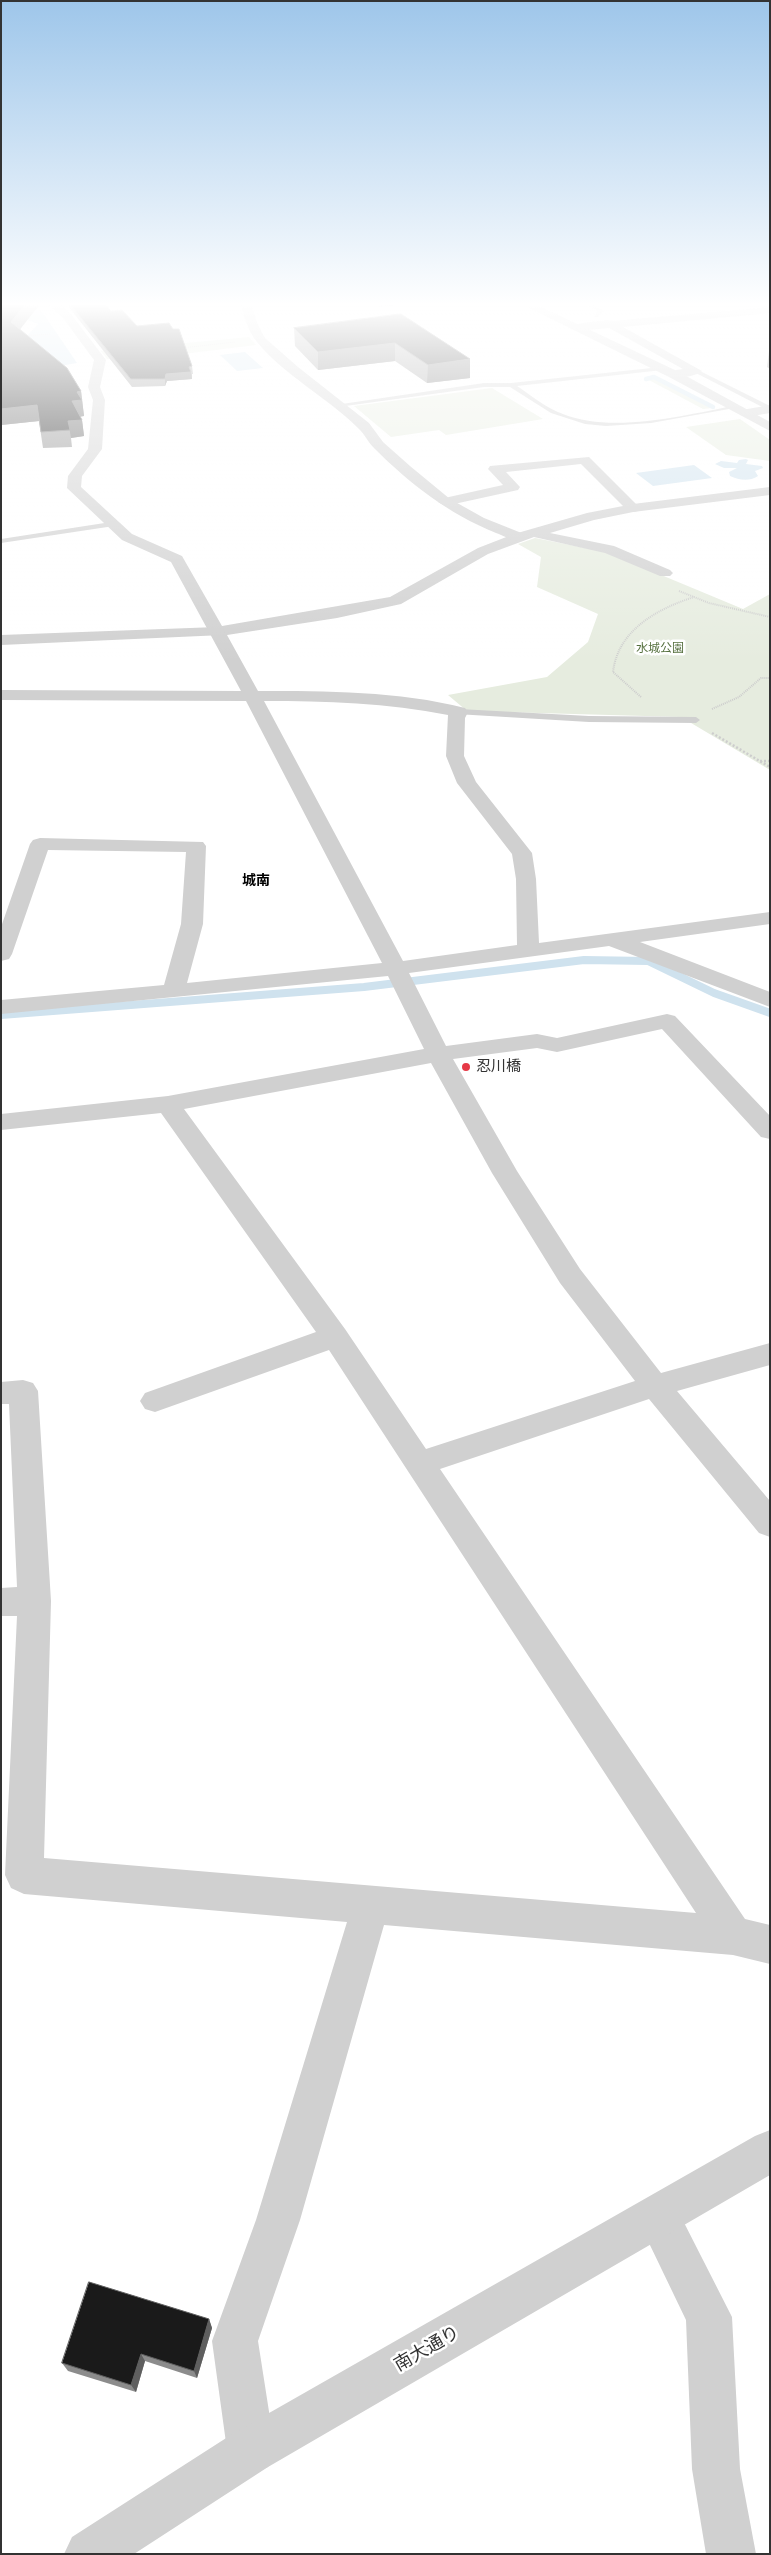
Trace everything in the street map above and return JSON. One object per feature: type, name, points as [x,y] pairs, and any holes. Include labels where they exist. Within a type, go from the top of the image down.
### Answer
[{"type":"street","points":[[97,423],[94,449],[75,476],[74,488],[127,538],[177,559],[216,632],[254,697],[396,969],[438,1054],[504,1173],[570,1276],[655,1386],[770,1524]]},
{"type":"street","points":[[361,423],[378,445],[445,502],[479,521],[527,535],[609,550],[665,573]]},
{"type":"street","points":[[445,502],[513,487],[495,469],[584,460],[633,508]]},
{"type":"street","points":[[1,640],[216,632],[337,613],[395,601],[484,551],[527,535],[592,516],[633,508],[770,491]]},
{"type":"street","points":[[1,695],[312,696],[408,702],[459,712],[456,718],[455,756],[467,783],[522,852],[526,879],[528,951]]},
{"type":"street","points":[[1,954],[18,914],[40,844],[196,846],[192,924],[174,991]]},
{"type":"street","points":[[1,1007],[396,969],[770,918]]},
{"type":"street","points":[[607,939],[646,951],[770,1000]]},
{"type":"street","points":[[1,1122],[168,1104],[438,1054],[537,1041],[557,1045],[667,1021],[770,1131]]},
{"type":"street","points":[[168,1104],[335,1337],[733,1936]]},
{"type":"street","points":[[155,1402],[335,1337]]},
{"type":"street","points":[[419,1464],[655,1386],[770,1354]]},
{"type":"street","points":[[1,1394],[23,1391],[18,1601],[32,1706],[24,1875],[733,1936],[770,1945]]},
{"type":"street","points":[[251,2450],[235,2341],[278,2220],[371,1904]]},
{"type":"street","name":"南大通り","points":[[89,2554],[251,2450],[770,2152]]},
{"type":"street","points":[[658,2216],[709,2317],[716,2469],[731,2554]]},
{"type":"lane","points":[[612,423],[630,423]]},
{"type":"lane","points":[[1,542],[111,524]]},
{"type":"lane","points":[[459,712],[589,720],[696,720]]},
{"type":"path","points":[[654,720],[646,702],[613,672],[613,660],[630,635],[651,614],[675,602],[695,597]]},
{"type":"path","points":[[770,678],[761,678],[739,697],[698,716],[696,720],[703,727],[770,767]]},
{"type":"path","points":[[759,761],[770,761]]},
{"type":"green space","points":[[375,423],[517,423],[446,435],[439,430],[391,437]]},
{"type":"green space","points":[[711,423],[746,423],[770,440],[770,461],[726,455],[686,427]]},
{"type":"green space","name":"水城公園","points":[[535,538],[606,552],[743,609],[770,594],[770,770],[681,717],[467,711],[448,695],[547,677],[588,642],[598,614],[537,587],[541,557],[518,544]]},
{"type":"water","points":[[739,460],[748,460],[746,464],[762,466],[763,468],[755,471],[758,476],[748,480],[730,476],[729,472],[737,468],[724,468],[715,464],[721,461],[737,463]]},
{"type":"water","points":[[694,465],[712,478],[653,486],[636,473]]},
{"type":"building","points":[[40,423],[68,423],[70,430],[41,432]]},
{"type":"building","points":[[89,2282],[209,2319],[194,2371],[141,2354],[131,2385],[62,2363]]},
{"type":"waterway","points":[[1,1015],[364,987],[584,960],[648,961],[714,993],[770,1013]]},
{"type":"place","name":"忍川橋","points":[[466,1067]]},
{"type":"district","name":"城南","points":[[256,881]]}]
